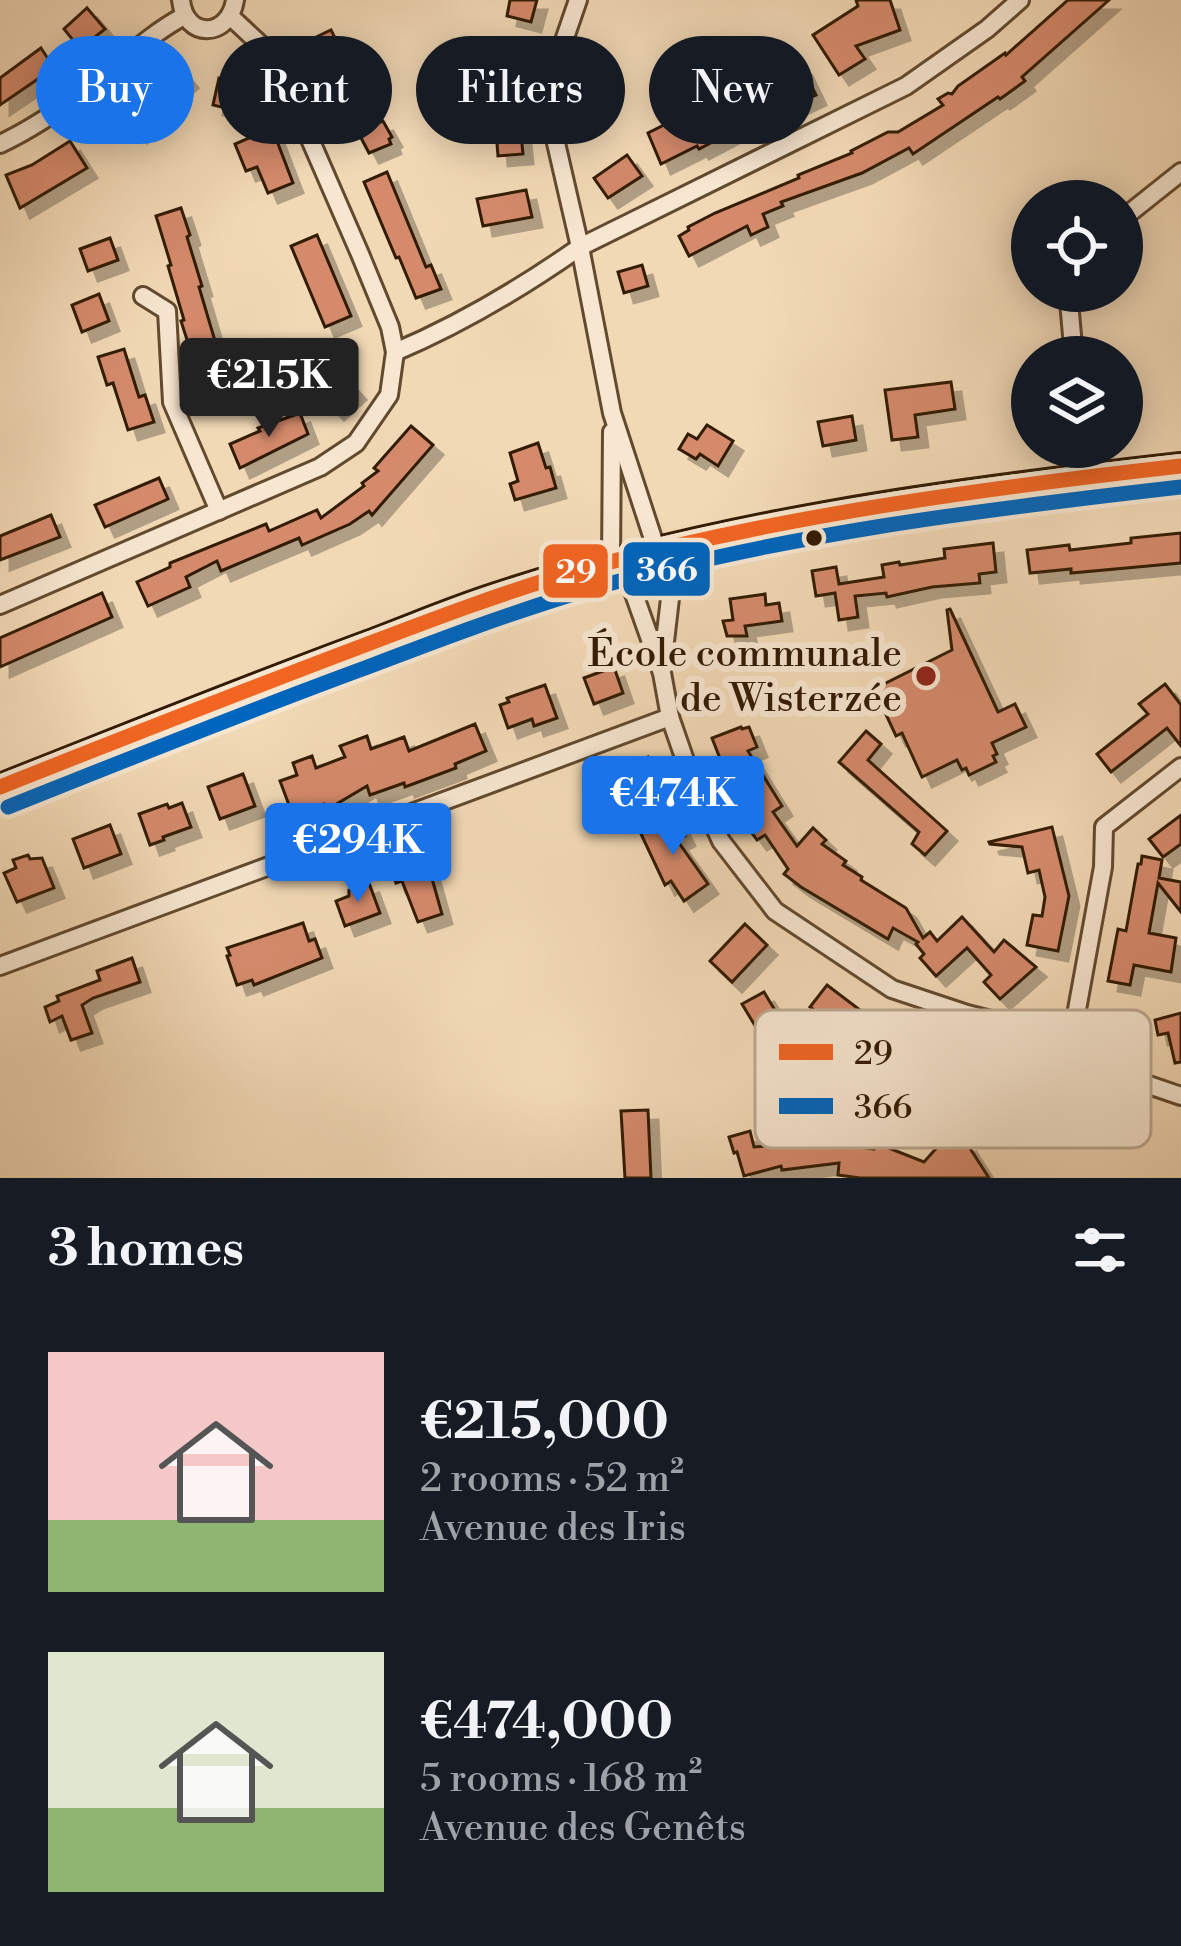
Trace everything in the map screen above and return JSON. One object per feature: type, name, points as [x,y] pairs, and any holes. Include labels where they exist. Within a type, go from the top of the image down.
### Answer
[{"type":"main road","points":[[0,787],[494,596],[616,562],[775,523],[875,505],[1181,466]]},
{"type":"street","points":[[578,0],[558,58],[553,130],[612,413],[616,562],[662,674],[687,766],[721,841],[776,911],[892,988],[953,1010]]},
{"type":"street","points":[[395,352],[430,337],[580,247],[906,86],[988,29],[1020,0]]},
{"type":"street","points":[[0,144],[81,94],[183,8],[197,27],[206,29],[223,25],[233,9],[279,68],[375,290],[395,352],[389,395],[356,443],[320,466],[0,605]]},
{"type":"street","points":[[1143,202],[1181,172]]},
{"type":"street","points":[[143,296],[167,311],[172,402],[219,511]]},
{"type":"street","points":[[612,413],[666,549],[662,674]]},
{"type":"street","points":[[0,966],[670,717]]},
{"type":"street","points":[[1077,1010],[1103,867],[1104,827],[1181,767]]},
{"type":"street","points":[[1151,1084],[1181,1096]]},
{"type":"building","points":[[510,0],[537,0],[531,22],[507,16]]},
{"type":"building","points":[[856,0],[890,0],[900,30],[856,46],[865,59],[839,75],[813,35],[858,6]]},
{"type":"building","points":[[1068,0],[1109,0],[1000,99],[913,154],[909,148],[862,173],[781,202],[783,206],[763,214],[768,227],[751,235],[747,226],[689,256],[679,236],[688,227],[888,132],[898,132],[943,105],[938,99],[1006,55]]},
{"type":"building","points":[[87,8],[105,29],[96,36],[70,36],[64,29]]},
{"type":"building","points":[[36,52],[36,80],[0,105],[0,78]]},
{"type":"building","points":[[72,144],[87,168],[20,208],[6,175]]},
{"type":"building","points":[[235,144],[278,144],[293,183],[268,193],[257,167],[246,171]]},
{"type":"building","points":[[364,144],[391,144],[369,153]]},
{"type":"building","points":[[497,144],[522,144],[523,154],[498,156]]},
{"type":"building","points":[[653,144],[709,144],[697,146],[661,164]]},
{"type":"building","points":[[627,155],[642,176],[608,198],[594,178]]},
{"type":"building","points":[[387,172],[426,267],[431,265],[441,289],[416,298],[364,182]]},
{"type":"building","points":[[526,190],[532,217],[483,226],[477,199]]},
{"type":"building","points":[[181,208],[226,389],[200,397],[156,216]]},
{"type":"building","points":[[317,235],[351,316],[325,327],[291,246]]},
{"type":"building","points":[[110,238],[118,260],[88,271],[80,249]]},
{"type":"building","points":[[642,265],[648,286],[624,293],[618,272]]},
{"type":"building","points":[[99,294],[109,321],[82,332],[72,305]]},
{"type":"building","points":[[124,349],[139,397],[145,395],[154,422],[128,430],[113,383],[107,385],[98,357]]},
{"type":"building","points":[[341,373],[356,390],[334,410],[319,394]]},
{"type":"building","points":[[951,382],[955,409],[915,415],[918,437],[892,440],[885,390]]},
{"type":"building","points":[[300,413],[308,434],[240,468],[230,444]]},
{"type":"building","points":[[852,416],[856,440],[823,446],[818,422]]},
{"type":"building","points":[[707,425],[733,441],[718,466],[700,454],[696,459],[679,449],[688,434],[697,439]]},
{"type":"building","points":[[411,426],[433,445],[372,515],[369,511],[302,545],[299,538],[221,571],[217,561],[186,577],[190,587],[148,606],[137,582],[170,563],[266,524],[269,531],[317,510],[321,518],[364,486]]},
{"type":"building","points":[[538,443],[556,488],[515,500],[510,484],[518,481],[510,453]]},
{"type":"building","points":[[159,478],[168,499],[105,527],[95,505]]},
{"type":"building","points":[[51,515],[60,537],[0,560],[0,536]]},
{"type":"building","points":[[1181,533],[1181,563],[1030,573],[1027,550],[1069,545],[1070,550]]},
{"type":"building","points":[[993,543],[996,572],[979,574],[980,583],[887,597],[886,593],[855,596],[858,617],[839,620],[835,593],[816,596],[812,571],[836,567],[839,584],[884,577],[882,565],[945,558],[944,549]]},
{"type":"building","points":[[102,593],[112,617],[0,667],[0,638]]},
{"type":"building","points":[[765,594],[766,605],[779,603],[782,621],[745,626],[747,636],[727,636],[723,621],[733,620],[730,599]]},
{"type":"building","points":[[950,609],[998,712],[1015,704],[1026,727],[992,743],[996,762],[969,775],[957,760],[922,777],[874,689],[952,650]]},
{"type":"building","points":[[614,667],[623,693],[594,704],[584,678]]},
{"type":"building","points":[[1165,684],[1181,705],[1181,746],[1167,728],[1111,772],[1097,754],[1148,714],[1139,704]]},
{"type":"building","points":[[545,685],[557,718],[534,726],[532,719],[508,728],[500,705]]},
{"type":"building","points":[[475,724],[486,751],[455,764],[456,768],[370,795],[367,786],[328,809],[324,804],[292,813],[280,781],[297,775],[293,763],[312,756],[316,768],[345,757],[340,746],[367,736],[371,749],[404,737],[409,751]]},
{"type":"building","points":[[749,727],[757,747],[748,751],[782,806],[773,812],[797,846],[813,828],[826,840],[822,844],[846,861],[843,865],[906,908],[923,938],[930,932],[937,941],[962,917],[994,952],[1004,940],[1036,967],[1000,999],[984,982],[991,975],[967,948],[936,976],[920,958],[924,954],[918,942],[893,928],[888,939],[784,874],[788,869],[765,835],[757,840],[746,825],[753,820],[728,779],[712,738]]},
{"type":"building","points":[[866,731],[881,744],[868,760],[947,831],[925,855],[912,844],[919,832],[839,762]]},
{"type":"building","points":[[648,757],[652,765],[661,761],[668,778],[638,792],[627,767]]},
{"type":"building","points":[[243,774],[255,806],[220,819],[208,787]]},
{"type":"building","points":[[182,803],[191,827],[150,845],[139,814]]},
{"type":"building","points":[[1181,815],[1181,844],[1163,857],[1149,839]]},
{"type":"building","points":[[675,816],[685,836],[677,840],[708,884],[684,901],[671,881],[665,885],[641,834]]},
{"type":"building","points":[[110,825],[121,854],[84,868],[73,839]]},
{"type":"building","points":[[1052,827],[1069,896],[1058,951],[1027,945],[1033,915],[1042,916],[1045,897],[1039,870],[1028,873],[1022,847],[989,842]]},
{"type":"building","points":[[424,850],[442,914],[418,922],[389,862]]},
{"type":"building","points":[[28,855],[42,858],[54,888],[17,902],[4,873],[16,868],[13,860]]},
{"type":"building","points":[[1142,856],[1162,860],[1159,878],[1181,882],[1181,912],[1158,883],[1149,933],[1176,938],[1171,972],[1134,965],[1130,985],[1108,981],[1118,929],[1126,931]]},
{"type":"building","points":[[369,883],[380,913],[345,926],[336,901]]},
{"type":"building","points":[[303,923],[322,958],[254,985],[252,980],[237,985],[227,948]]},
{"type":"building","points":[[745,924],[767,945],[732,982],[710,961]]},
{"type":"building","points":[[132,958],[140,982],[82,1005],[92,1033],[71,1040],[62,1016],[50,1022],[45,1007],[59,1001],[57,996],[100,980],[97,971]]},
{"type":"building","points":[[827,985],[860,1010],[814,1010],[810,1007]]},
{"type":"building","points":[[764,992],[775,1010],[755,1010],[755,1026],[742,1004]]},
{"type":"building","points":[[1181,1013],[1181,1062],[1175,1063],[1168,1033],[1158,1035],[1155,1020]]},
{"type":"building","points":[[648,1110],[651,1178],[625,1178],[621,1111]]},
{"type":"building","points":[[750,1131],[754,1147],[889,1148],[924,1162],[936,1148],[970,1148],[989,1178],[860,1178],[838,1175],[839,1163],[782,1170],[781,1166],[744,1176],[729,1137]]},
{"type":"transit line","name":"29","points":[[0,787],[418,625],[580,570],[729,534],[879,506],[1181,466]]},
{"type":"transit line","name":"366","points":[[8,807],[320,685],[580,592],[803,540],[953,515],[1181,487]]},
{"type":"place","name":"École communale de Wisterzée","points":[[926,676]]}]
